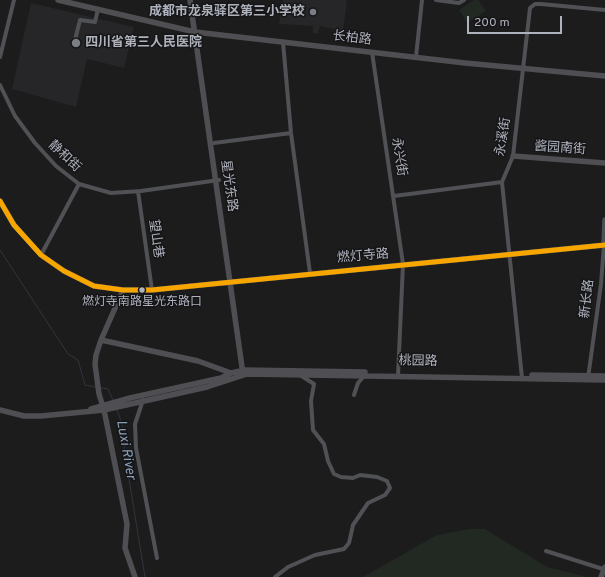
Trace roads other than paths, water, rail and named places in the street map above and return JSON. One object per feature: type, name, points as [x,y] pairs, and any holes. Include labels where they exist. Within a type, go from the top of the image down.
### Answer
[{"type":"street","points":[[0,57],[14,0]]},
{"type":"street","name":"长柏路","points":[[58,0],[196,32],[523,69],[605,76]]},
{"type":"street","name":"星光东路","points":[[190,0],[214,143],[217,180]]},
{"type":"street","name":"星光东路","points":[[194,0],[196,32],[244,372]]},
{"type":"street","points":[[416,57],[422,0]]},
{"type":"street","points":[[436,0],[460,3],[464,0]]},
{"type":"street","name":"永溪街","points":[[522,377],[502,182],[513,156],[530,8],[532,5],[541,4],[605,10]]},
{"type":"street","points":[[74,44],[80,20],[95,22],[98,9]]},
{"type":"street","points":[[283,42],[291,133],[310,273]]},
{"type":"street","name":"永兴街","points":[[372,52],[403,264],[402,316],[398,375]]},
{"type":"street","name":"静和街","points":[[0,85],[15,116],[35,144],[56,166],[79,184],[111,193],[138,191],[217,180]]},
{"type":"street","points":[[214,143],[291,133]]},
{"type":"street","name":"酱园南街","points":[[513,156],[605,163]]},
{"type":"street","points":[[394,196],[502,182]]},
{"type":"street","points":[[41,255],[79,184]]},
{"type":"street","name":"望山巷","points":[[138,191],[152,290]]},
{"type":"street","name":"燃灯寺路","points":[[0,201],[14,225],[41,255],[64,271],[94,286],[123,290],[152,290],[310,273],[604,245]]},
{"type":"street","name":"新长路","points":[[588,378],[601,284],[605,220]]},
{"type":"street","points":[[123,290],[101,340],[96,354],[95,364],[99,394],[127,524],[125,548],[135,577]]},
{"type":"street","points":[[101,340],[198,361],[231,373]]},
{"type":"street","points":[[0,410],[24,416],[79,413],[131,400],[143,400],[207,387],[244,372],[398,375]]},
{"type":"street","name":"桃园路","points":[[131,400],[221,378],[231,373],[244,372],[588,378],[605,376]]},
{"type":"street","points":[[275,577],[288,567],[314,555],[344,549],[349,544],[353,525],[368,503],[385,495],[390,488],[387,481],[377,477],[365,475],[353,478],[341,477],[334,474],[328,461],[324,444],[313,430],[311,401],[314,384],[298,374]]},
{"type":"street","points":[[354,395],[358,383],[365,375]]},
{"type":"street","points":[[588,378],[605,380]]},
{"type":"street","points":[[143,400],[135,424],[136,448],[157,558]]},
{"type":"street","points":[[546,551],[604,568],[600,577]]},
{"type":"waterway","name":"Luxi River","points":[[0,250],[68,354],[78,360],[85,385],[96,387]]},
{"type":"waterway","name":"Luxi River","points":[[101,388],[108,389],[113,400]]},
{"type":"waterway","name":"Luxi River","points":[[117,410],[122,424],[126,461],[145,577]]},
{"type":"place","name":"成都市龙泉驿区第三小学校","points":[[313,12]]},
{"type":"place","name":"四川省第三人民医院","points":[[76,43]]},
{"type":"place","name":"燃灯寺南路星光东路口","points":[[142,290]]}]
